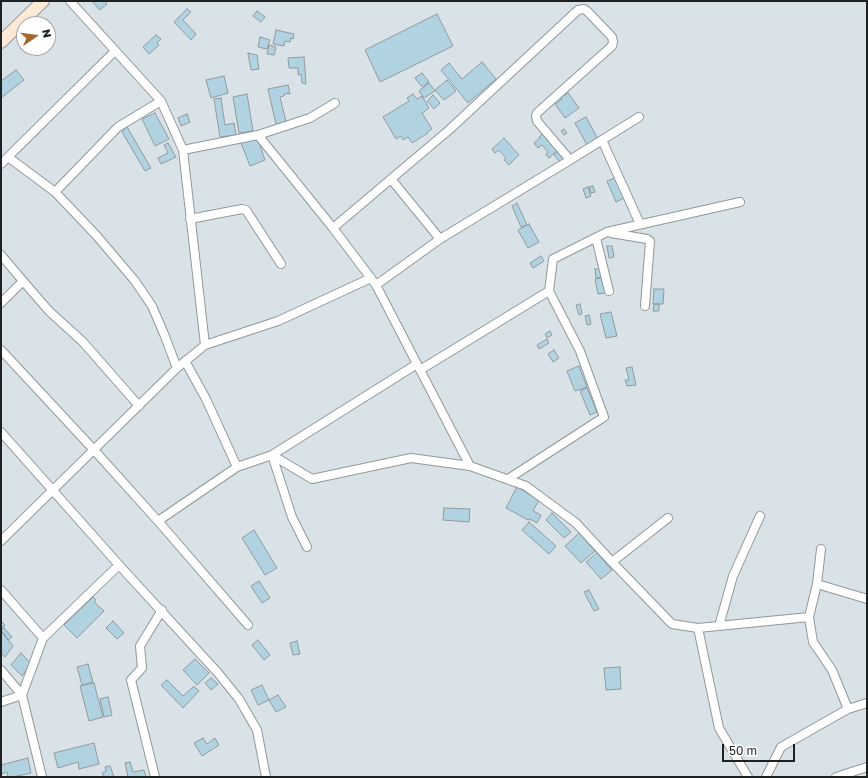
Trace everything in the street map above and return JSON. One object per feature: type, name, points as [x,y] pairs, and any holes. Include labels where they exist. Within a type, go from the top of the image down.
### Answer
[{"type":"main road","points":[[1,42],[43,1]]},
{"type":"street","points":[[70,1],[161,101],[183,150],[205,344]]},
{"type":"street","points":[[333,228],[449,130],[578,10],[584,9],[612,37],[612,46],[537,113],[536,116],[537,121],[570,160]]},
{"type":"street","points":[[1,164],[115,51]]},
{"type":"street","points":[[55,192],[118,127],[161,101]]},
{"type":"street","points":[[183,150],[258,135],[310,118],[335,103]]},
{"type":"street","points":[[376,285],[440,240],[639,117]]},
{"type":"street","points":[[258,135],[333,228],[376,285],[470,466]]},
{"type":"street","points":[[602,140],[640,224]]},
{"type":"street","points":[[8,157],[55,192],[96,235],[135,281],[152,306],[178,368]]},
{"type":"street","points":[[391,179],[440,240]]},
{"type":"street","points":[[508,479],[604,417],[580,351],[549,291],[553,259],[607,232],[740,202]]},
{"type":"street","points":[[190,219],[242,209],[246,210],[281,264]]},
{"type":"street","points":[[607,232],[647,239],[650,241],[645,306]]},
{"type":"street","points":[[596,238],[609,291]]},
{"type":"street","points":[[1,254],[23,282],[49,311],[83,342],[139,406]]},
{"type":"street","points":[[1,541],[185,361],[205,344],[278,321],[371,278]]},
{"type":"street","points":[[1,303],[23,282]]},
{"type":"street","points":[[158,521],[237,467],[272,454],[549,291]]},
{"type":"street","points":[[1,350],[158,521],[248,625]]},
{"type":"street","points":[[185,361],[206,399],[237,467]]},
{"type":"street","points":[[1,432],[119,565],[162,610],[239,699],[257,730],[266,777]]},
{"type":"street","points":[[272,454],[312,479],[411,458],[470,466],[526,486],[576,523],[672,624],[698,628],[809,617]]},
{"type":"street","points":[[272,454],[292,517],[307,547]]},
{"type":"street","points":[[719,626],[733,576],[760,516]]},
{"type":"street","points":[[612,562],[668,518]]},
{"type":"street","points":[[821,549],[817,584],[809,617],[813,642],[832,670],[848,709]]},
{"type":"street","points":[[22,695],[43,638],[119,565]]},
{"type":"street","points":[[817,584],[867,599]]},
{"type":"street","points":[[1,590],[43,638]]},
{"type":"street","points":[[156,777],[131,680],[142,668],[140,646],[162,610]]},
{"type":"street","points":[[698,628],[719,728],[748,777]]},
{"type":"street","points":[[1,670],[22,695],[42,777]]},
{"type":"street","points":[[1,702],[22,695]]},
{"type":"street","points":[[766,777],[781,747],[848,709],[867,703]]},
{"type":"street","points":[[836,777],[867,767]]},
{"type":"building","points":[[92,1],[105,1],[107,4],[100,10]]},
{"type":"building","points":[[187,9],[191,12],[183,20],[196,34],[191,40],[174,22]]},
{"type":"building","points":[[257,11],[265,17],[261,22],[253,16]]},
{"type":"building","points":[[437,14],[453,46],[380,82],[365,50]]},
{"type":"building","points":[[276,30],[294,34],[293,39],[291,38],[290,42],[285,41],[284,46],[273,44]]},
{"type":"building","points":[[156,35],[161,39],[157,43],[159,45],[149,54],[143,47]]},
{"type":"building","points":[[260,37],[270,40],[267,49],[258,47]]},
{"type":"building","points":[[269,45],[276,47],[274,55],[267,54]]},
{"type":"building","points":[[248,53],[257,55],[259,69],[251,70]]},
{"type":"building","points":[[304,57],[306,84],[302,83],[301,74],[298,75],[298,68],[289,68],[288,58]]},
{"type":"building","points":[[482,62],[496,79],[468,103],[441,70],[449,63],[462,79]]},
{"type":"building","points":[[16,70],[24,80],[1,98],[1,81]]},
{"type":"building","points":[[422,73],[429,82],[422,87],[415,78]]},
{"type":"building","points":[[224,76],[228,93],[211,98],[206,80]]},
{"type":"building","points":[[447,80],[456,91],[444,100],[435,90]]},
{"type":"building","points":[[429,83],[435,91],[424,98],[419,91]]},
{"type":"building","points":[[288,85],[290,94],[285,93],[284,96],[280,97],[286,122],[276,124],[268,89]]},
{"type":"building","points":[[566,90],[579,108],[565,118],[555,104],[562,99],[560,96],[567,94],[565,91]]},
{"type":"building","points":[[247,94],[253,131],[239,133],[233,97]]},
{"type":"building","points":[[413,94],[417,99],[422,96],[429,108],[422,113],[432,129],[412,143],[408,137],[403,140],[401,136],[396,139],[383,117],[409,101],[407,98]]},
{"type":"building","points":[[433,95],[440,103],[434,109],[427,101]]},
{"type":"building","points":[[221,98],[225,125],[234,123],[236,135],[220,137],[214,99]]},
{"type":"building","points":[[155,113],[169,139],[155,146],[142,119]]},
{"type":"building","points":[[187,114],[190,122],[181,126],[178,118]]},
{"type":"building","points":[[586,117],[598,139],[587,145],[575,123]]},
{"type":"building","points":[[127,127],[151,168],[145,171],[122,132]]},
{"type":"building","points":[[564,129],[567,133],[564,135],[561,131]]},
{"type":"building","points":[[544,132],[559,149],[549,158],[546,155],[548,152],[542,145],[538,148],[534,143]]},
{"type":"building","points":[[257,137],[265,160],[250,166],[241,143]]},
{"type":"building","points":[[504,138],[519,155],[509,165],[504,160],[506,158],[499,150],[495,153],[492,149]]},
{"type":"building","points":[[168,143],[176,157],[161,164],[158,158],[168,153],[164,145]]},
{"type":"building","points":[[557,151],[564,159],[560,162],[554,155]]},
{"type":"building","points":[[615,178],[624,198],[616,202],[607,181]]},
{"type":"building","points":[[593,186],[595,192],[591,193],[589,187]]},
{"type":"building","points":[[588,187],[591,196],[586,198],[583,189]]},
{"type":"building","points":[[517,203],[527,225],[521,227],[512,206]]},
{"type":"building","points":[[529,224],[539,242],[528,248],[518,230]]},
{"type":"building","points":[[607,246],[612,246],[614,257],[609,258]]},
{"type":"building","points":[[541,256],[544,261],[533,268],[530,263]]},
{"type":"building","points":[[595,269],[601,269],[602,277],[596,278]]},
{"type":"building","points":[[603,278],[606,293],[598,294],[595,279]]},
{"type":"building","points":[[654,289],[664,289],[663,304],[653,304]]},
{"type":"building","points":[[580,304],[582,314],[579,315],[576,305]]},
{"type":"building","points":[[654,304],[659,304],[659,311],[653,311]]},
{"type":"building","points":[[611,312],[617,336],[606,338],[600,314]]},
{"type":"building","points":[[589,315],[591,324],[587,325],[585,316]]},
{"type":"building","points":[[550,331],[552,335],[547,338],[545,334]]},
{"type":"building","points":[[547,339],[549,343],[539,349],[537,345]]},
{"type":"building","points":[[554,350],[559,358],[553,362],[548,354]]},
{"type":"building","points":[[579,366],[587,387],[575,391],[567,371]]},
{"type":"building","points":[[632,367],[636,385],[627,386],[625,380],[629,380],[626,368]]},
{"type":"building","points":[[587,388],[597,412],[590,415],[580,391]]},
{"type":"building","points":[[517,487],[539,500],[533,511],[541,515],[537,523],[530,519],[528,520],[506,508]]},
{"type":"building","points":[[444,508],[470,509],[469,522],[443,520]]},
{"type":"building","points":[[552,513],[571,532],[564,538],[546,520]]},
{"type":"building","points":[[529,522],[556,546],[549,554],[522,530]]},
{"type":"building","points":[[254,530],[277,568],[265,575],[242,538]]},
{"type":"building","points":[[579,533],[595,551],[581,563],[565,546]]},
{"type":"building","points":[[597,553],[612,570],[601,579],[586,562]]},
{"type":"building","points":[[259,581],[270,598],[262,603],[251,586]]},
{"type":"building","points":[[589,590],[599,609],[594,611],[584,592]]},
{"type":"building","points":[[93,597],[96,600],[94,602],[104,611],[77,638],[64,625]]},
{"type":"building","points":[[1,621],[5,625],[1,630]]},
{"type":"building","points":[[113,621],[124,633],[117,639],[106,628]]},
{"type":"building","points":[[4,628],[12,637],[8,640],[1,630]]},
{"type":"building","points":[[3,633],[13,646],[5,657],[1,653],[1,635]]},
{"type":"building","points":[[258,640],[270,655],[264,660],[252,645]]},
{"type":"building","points":[[297,641],[300,654],[293,655],[290,643]]},
{"type":"building","points":[[21,653],[31,664],[22,676],[11,665]]},
{"type":"building","points":[[195,659],[209,673],[197,685],[183,670]]},
{"type":"building","points":[[88,664],[93,682],[82,685],[77,667]]},
{"type":"building","points":[[620,667],[621,689],[606,690],[604,668]]},
{"type":"building","points":[[211,678],[218,684],[211,690],[205,683]]},
{"type":"building","points":[[167,680],[183,696],[194,686],[199,691],[183,708],[161,685]]},
{"type":"building","points":[[94,683],[103,717],[89,721],[80,686]]},
{"type":"building","points":[[262,685],[269,700],[258,705],[251,690]]},
{"type":"building","points":[[278,695],[286,707],[276,712],[269,700]]},
{"type":"building","points":[[108,697],[112,715],[104,717],[100,699]]},
{"type":"building","points":[[203,738],[207,744],[215,738],[219,745],[202,756],[194,743]]},
{"type":"building","points":[[94,743],[99,764],[79,769],[78,762],[58,768],[54,753]]},
{"type":"building","points":[[28,758],[31,773],[13,777],[8,777],[7,772],[1,774],[1,765]]},
{"type":"building","points":[[130,762],[133,772],[144,770],[146,777],[128,777],[125,763]]},
{"type":"building","points":[[110,766],[114,777],[104,777],[102,773],[106,771],[105,767]]}]
